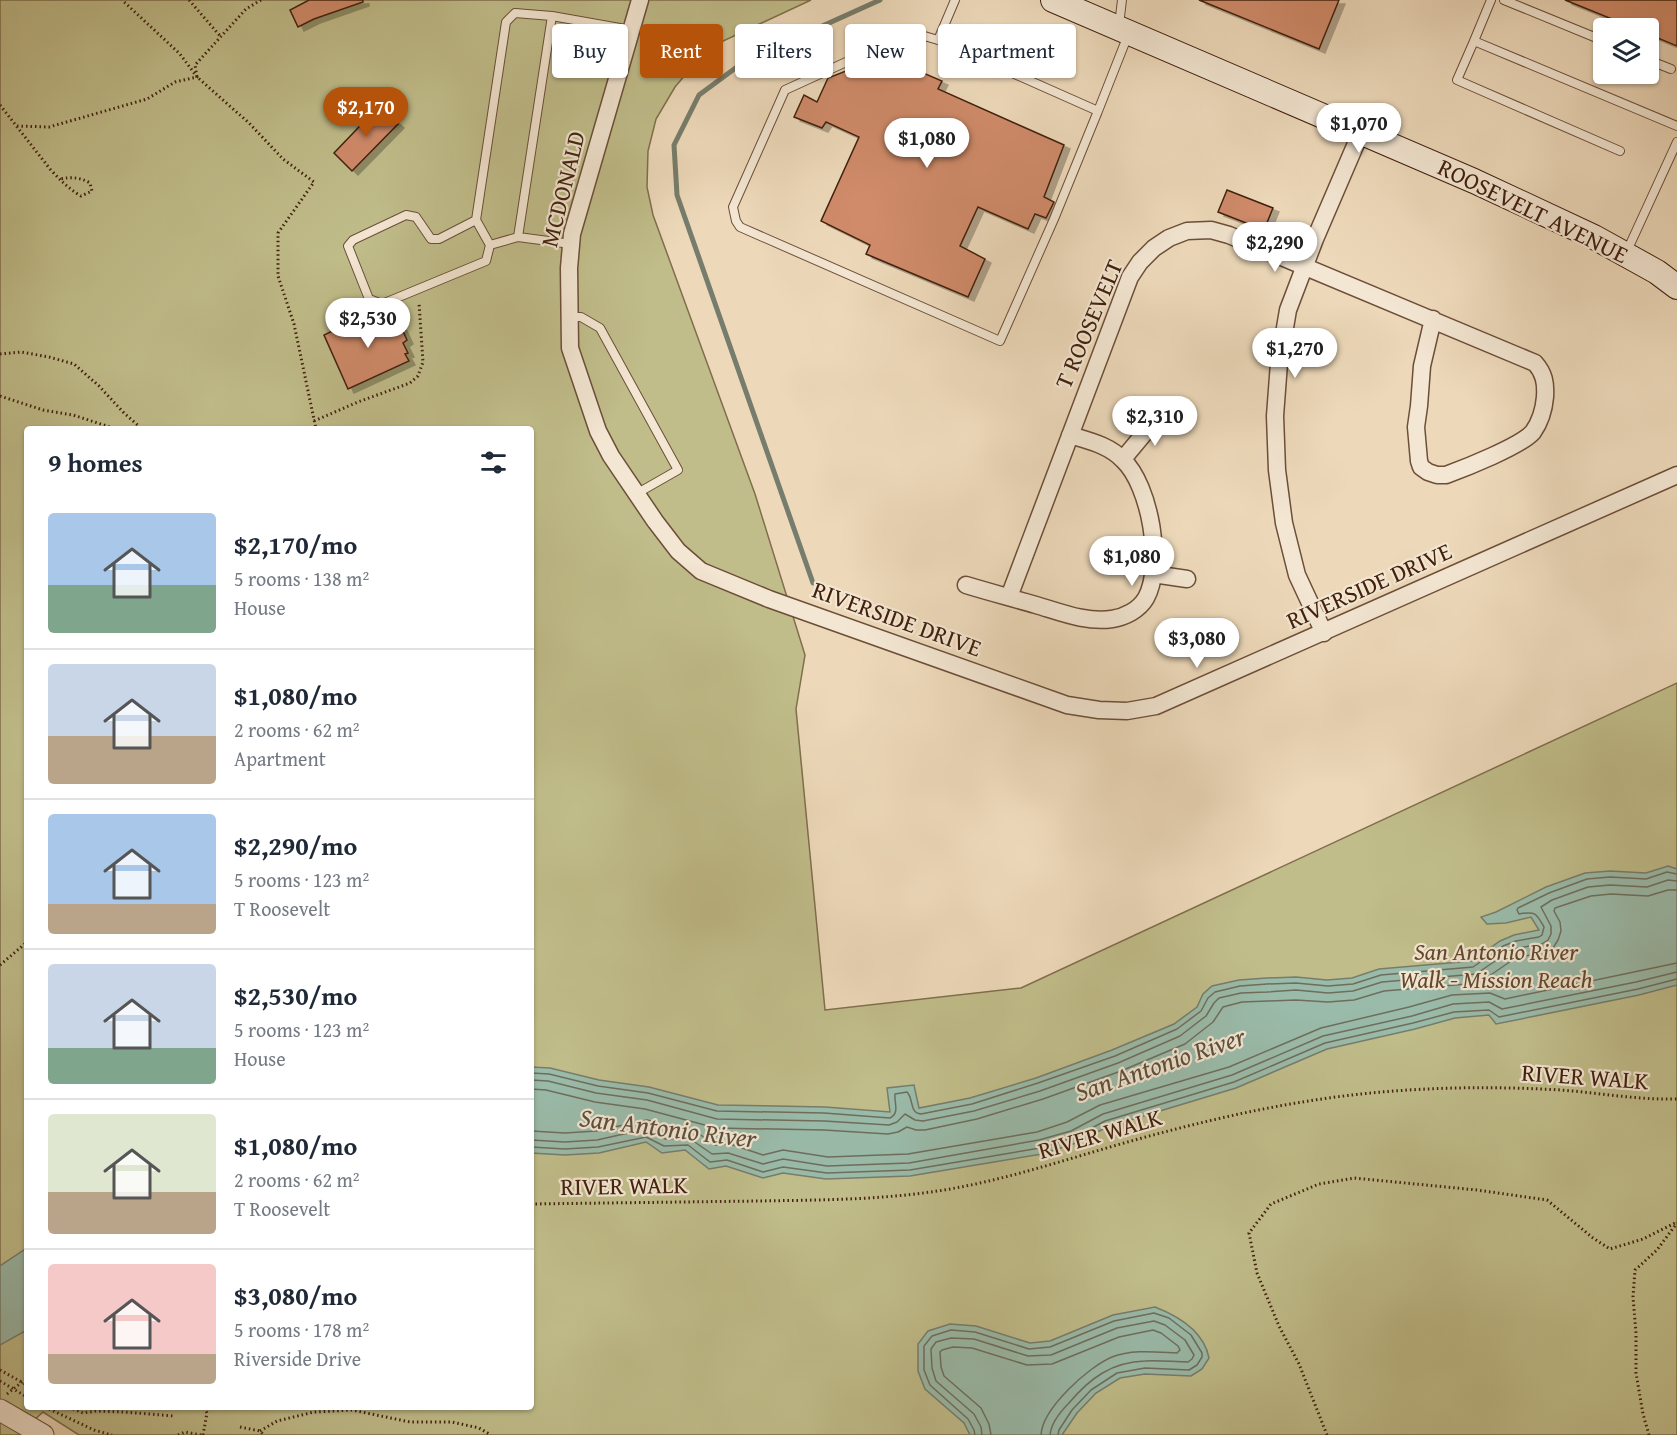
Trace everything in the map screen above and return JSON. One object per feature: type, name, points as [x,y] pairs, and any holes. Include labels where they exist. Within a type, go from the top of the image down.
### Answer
[{"type":"main road","name":"ROOSEVELT AVENUE","points":[[1053,0],[1474,181],[1594,237],[1657,272],[1677,287]]},
{"type":"street","name":"MCDONALD","points":[[640,0],[572,234],[569,268],[570,348],[598,431],[611,456],[678,551],[701,570]]},
{"type":"street","points":[[1324,633],[1298,575],[1284,523],[1277,470],[1275,416],[1279,363],[1288,310],[1315,239],[1361,132]]},
{"type":"street","name":"T ROOSEVELT","points":[[1009,597],[1130,278],[1140,262],[1154,248],[1169,238],[1187,231],[1211,230],[1229,235],[1433,319],[1535,363],[1542,370],[1545,385],[1544,405],[1533,432],[1522,441],[1446,475],[1437,475],[1421,467],[1416,427],[1422,366],[1433,319]]},
{"type":"street","points":[[1123,459],[1153,423],[1179,419]]},
{"type":"street","points":[[966,585],[1079,618],[1110,620],[1125,616],[1141,605],[1146,598],[1154,574],[1154,547],[1147,508],[1132,470],[1123,459],[1103,445],[1070,435]]},
{"type":"street","name":"RIVERSIDE DRIVE","points":[[701,570],[769,599],[1067,705],[1126,711],[1156,706],[1677,475]]},
{"type":"street","points":[[1154,574],[1187,579]]},
{"type":"street","points":[[0,1410],[37,1431]]},
{"type":"lane","points":[[945,24],[955,0]]},
{"type":"lane","points":[[938,40],[921,35],[903,36],[786,90],[733,207],[740,227],[1000,341],[1054,219],[1098,111],[1124,30],[1122,0]]},
{"type":"lane","points":[[1491,0],[1457,80],[1620,151]]},
{"type":"lane","points":[[1504,0],[1593,36]]},
{"type":"lane","points":[[476,220],[438,239],[431,239],[416,217],[406,215],[353,240],[348,246],[369,299],[382,304],[486,261],[490,245],[476,220],[506,22],[515,13],[552,16],[631,30]]},
{"type":"lane","points":[[518,237],[552,16]]},
{"type":"lane","points":[[1474,40],[1677,126]]},
{"type":"lane","points":[[1659,64],[1671,69]]},
{"type":"lane","points":[[1024,78],[1098,111]]},
{"type":"lane","points":[[1626,255],[1677,142]]},
{"type":"lane","points":[[490,245],[518,237],[571,244]]},
{"type":"lane","points":[[569,317],[581,317],[600,328],[678,470],[636,494]]},
{"type":"path","points":[[122,0],[180,54],[197,77],[249,123],[283,159],[314,182],[278,233],[278,276],[294,324],[315,426]]},
{"type":"path","points":[[189,0],[220,37]]},
{"type":"path","points":[[197,77],[195,65],[246,9],[261,0]]},
{"type":"path","points":[[17,126],[49,127],[147,99],[176,82],[197,77]]},
{"type":"path","points":[[0,105],[67,188],[81,196],[92,190],[90,183],[80,178],[60,179]]},
{"type":"path","points":[[314,421],[410,383],[418,376],[423,362],[423,342],[417,289]]},
{"type":"path","points":[[0,354],[21,352],[74,364],[139,426]]},
{"type":"path","points":[[0,396],[43,410],[73,415],[107,426]]},
{"type":"path","points":[[0,965],[24,945]]},
{"type":"path","name":"RIVER WALK","points":[[534,1204],[844,1200],[913,1195],[989,1181],[1242,1113],[1303,1101],[1373,1093],[1437,1089],[1521,1088],[1677,1099]]},
{"type":"path","points":[[1327,1435],[1299,1364],[1279,1326],[1257,1273],[1249,1233],[1271,1204],[1319,1184],[1353,1178],[1478,1190],[1547,1200],[1610,1249],[1643,1239],[1677,1223]]},
{"type":"path","points":[[1649,1435],[1636,1373],[1633,1298],[1635,1270],[1657,1250],[1677,1223]]},
{"type":"path","points":[[0,1370],[24,1383]]},
{"type":"path","points":[[0,1400],[24,1380]]},
{"type":"path","points":[[0,1381],[24,1394]]},
{"type":"path","points":[[50,1410],[94,1430],[112,1435]]},
{"type":"path","points":[[76,1410],[83,1413],[124,1412],[174,1416]]},
{"type":"path","points":[[178,1435],[185,1432],[202,1435],[207,1413],[206,1410]]},
{"type":"path","points":[[260,1431],[276,1421],[314,1412],[352,1410],[410,1422],[452,1422],[479,1428],[491,1435]]},
{"type":"path","points":[[240,1427],[260,1431],[264,1435]]},
{"type":"green space","name":"San Antonio River Walk - Mission Reach","points":[[0,0],[811,0],[760,24],[735,24],[735,35],[723,41],[723,24],[640,24],[640,78],[683,78],[656,119],[648,151],[647,187],[653,215],[755,494],[805,655],[796,709],[825,1010],[1021,988],[1677,683],[1677,1435],[79,1435],[43,1412],[18,1435],[0,1435]]},
{"type":"water","name":"San Antonio River","points":[[1668,866],[1677,869],[1677,985],[1496,1024],[1489,1015],[1455,1018],[1327,1049],[1236,1088],[1107,1127],[1076,1143],[1042,1154],[910,1176],[826,1179],[783,1173],[763,1178],[726,1166],[709,1169],[685,1150],[662,1153],[646,1142],[599,1153],[565,1155],[534,1153],[534,1067],[550,1068],[599,1080],[649,1087],[718,1105],[825,1107],[890,1112],[887,1088],[914,1085],[919,1108],[970,1098],[1036,1078],[1112,1050],[1174,1024],[1197,1007],[1203,994],[1212,986],[1239,980],[1267,978],[1296,977],[1327,980],[1352,978],[1379,969],[1472,961],[1500,941],[1514,935],[1539,930],[1531,917],[1506,923],[1487,924],[1481,917],[1546,887],[1585,873],[1610,871],[1646,873]]},
{"type":"water","points":[[24,1250],[24,1332],[0,1345],[0,1266]]},
{"type":"water","points":[[1155,1307],[1181,1320],[1196,1332],[1209,1358],[1202,1369],[1191,1376],[1145,1374],[1120,1378],[1096,1393],[1077,1413],[1062,1435],[970,1435],[964,1423],[925,1389],[918,1371],[918,1344],[928,1331],[950,1324],[976,1326],[1030,1343],[1050,1341],[1113,1315]]},
{"type":"building","points":[[309,0],[363,0],[363,2],[298,27],[290,10]]},
{"type":"building","points":[[1199,0],[1339,0],[1319,49]]},
{"type":"building","points":[[1565,0],[1677,0],[1677,46],[1659,39],[1659,18],[1609,18]]},
{"type":"building","points":[[845,71],[845,78],[926,78],[926,74],[942,81],[938,89],[1064,145],[1044,197],[1054,202],[1046,218],[1035,214],[1028,229],[978,207],[960,246],[985,259],[968,297],[866,254],[870,245],[821,221],[859,137],[826,122],[822,128],[794,117],[804,95],[817,102],[828,78],[833,78]]},
{"type":"building","points":[[379,106],[398,124],[352,171],[334,153]]},
{"type":"building","points":[[1227,190],[1273,208],[1264,230],[1218,212]]},
{"type":"building","points":[[391,313],[395,324],[401,327],[407,340],[403,343],[409,361],[348,389],[324,335],[351,322],[354,329]]},
{"type":"waterway","points":[[813,583],[677,195],[674,145],[699,95],[745,61],[880,0]]}]
